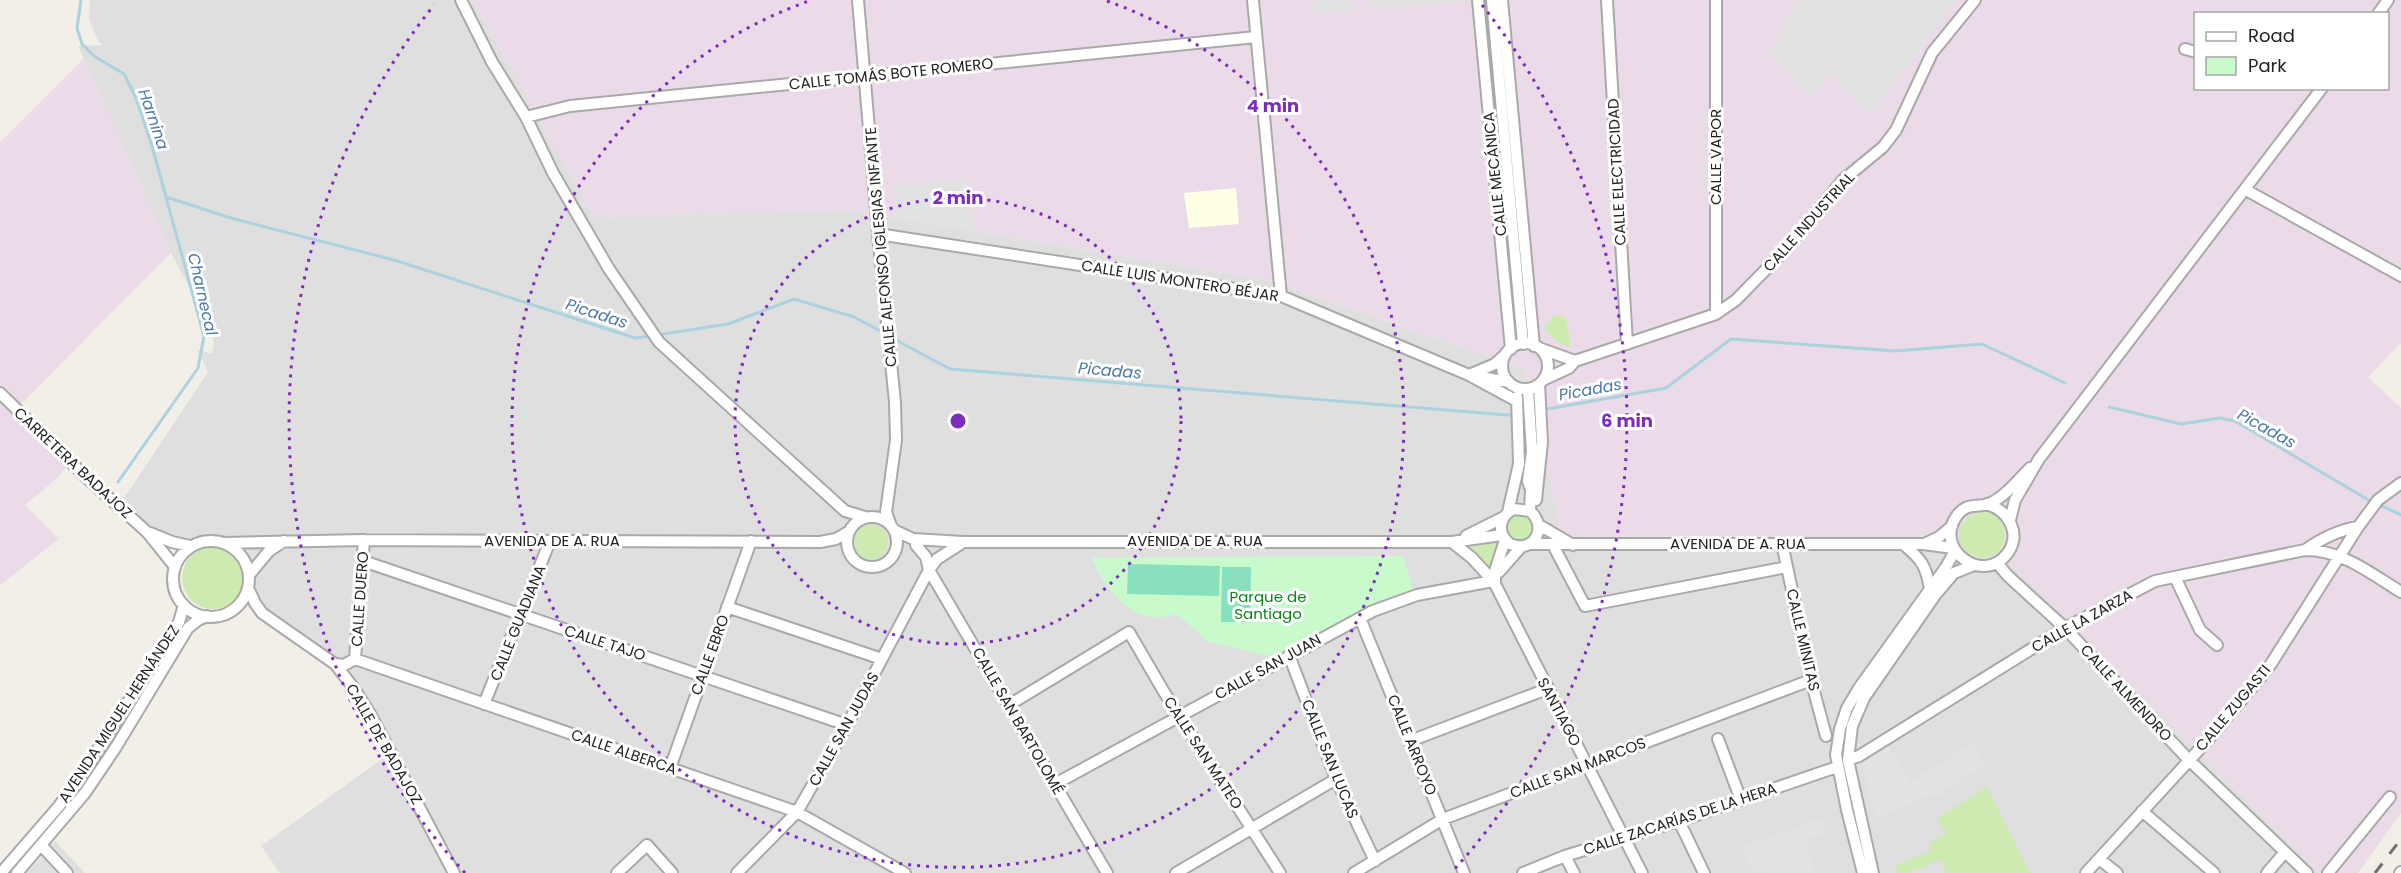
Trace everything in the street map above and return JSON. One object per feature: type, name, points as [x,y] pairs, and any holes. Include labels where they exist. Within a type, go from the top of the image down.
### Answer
[{"type":"street","points":[[461,0],[492,62],[526,117],[553,173],[609,269],[659,342],[845,511],[869,516],[893,527],[898,541],[896,551],[891,560],[872,568],[862,566],[854,560],[848,552],[846,542],[849,530],[857,520],[869,516]]},
{"type":"street","name":"CALLE ALFONSO IGLESIAS INFANTE","points":[[858,0],[891,358],[896,440],[886,512],[893,527]]},
{"type":"street","points":[[1253,0],[1281,296]]},
{"type":"street","name":"CALLE MECÁNICA","points":[[1478,0],[1509,350]]},
{"type":"street","points":[[1492,0],[1532,346],[1547,360],[1546,374],[1528,410],[1509,513]]},
{"type":"street","name":"CALLE MECÁNICA","points":[[1502,0],[1532,346]]},
{"type":"street","name":"CALLE ELECTRICIDAD","points":[[1607,0],[1627,344]]},
{"type":"street","name":"CALLE VAPOR","points":[[1716,0],[1716,314]]},
{"type":"street","name":"CALLE INDUSTRIAL","points":[[1541,382],[1569,368],[1575,361],[1716,314],[1736,300],[1785,249],[1843,180],[1883,147],[1896,130],[1932,53],[1975,0]]},
{"type":"street","name":"CALLE TOMÁS BOTE ROMERO","points":[[526,117],[570,106],[1256,37]]},
{"type":"street","points":[[2010,520],[2015,500],[2039,459],[2246,190],[2315,91]]},
{"type":"street","points":[[2246,190],[2401,276]]},
{"type":"street","name":"CALLE LUIS MONTERO BÉJAR","points":[[878,234],[1281,296],[1469,375],[1528,410]]},
{"type":"street","points":[[1469,375],[1495,364],[1509,350],[1532,346],[1575,361]]},
{"type":"street","points":[[1509,350],[1502,368],[1518,386],[1542,442],[1535,517]]},
{"type":"street","name":"CALLE LUIS MONTERO BÉJAR","points":[[1469,375],[1518,386]]},
{"type":"street","points":[[1518,386],[1541,382]]},
{"type":"street","name":"CARRETERA BADAJOZ","points":[[0,393],[88,480],[147,532],[175,567]]},
{"type":"street","points":[[1494,582],[1506,562],[1538,536],[1532,490],[1528,481],[1532,451],[1528,410]]},
{"type":"street","points":[[1988,504],[2000,496],[2039,459]]},
{"type":"street","points":[[1526,546],[1510,544],[1503,538],[1500,529],[1521,487],[1528,481]]},
{"type":"street","name":"CALLE ZUGASTI","points":[[2086,873],[2206,741],[2269,667],[2358,527],[2375,504],[2401,483]]},
{"type":"street","name":"CALLE ALFONSO IGLESIAS INFANTE","points":[[869,516],[887,494]]},
{"type":"street","points":[[1988,504],[1996,507],[2010,520],[2013,528],[2012,544],[2004,558],[1997,563],[1974,565],[1960,557],[1954,549],[1950,534],[1952,526],[1955,518],[1969,506],[1988,504]]},
{"type":"street","points":[[845,511],[849,530]]},
{"type":"street","points":[[1509,513],[1535,517],[1574,545]]},
{"type":"street","name":"AVENIDA DE A. RUA","points":[[1452,542],[1482,529],[1509,513]]},
{"type":"street","points":[[1923,544],[1939,537],[1952,526]]},
{"type":"street","name":"AVENIDA DE A. RUA","points":[[893,527],[905,537],[938,542],[1452,542],[1503,538]]},
{"type":"street","points":[[2305,550],[2318,541],[2347,528],[2358,527]]},
{"type":"street","name":"AVENIDA DE A. RUA","points":[[224,543],[364,540],[820,542],[836,539],[849,530]]},
{"type":"street","name":"CARRETERA BADAJOZ","points":[[147,532],[190,546]]},
{"type":"street","points":[[1494,582],[1503,538]]},
{"type":"street","points":[[213,540],[224,543],[237,550],[245,561],[249,575],[244,599],[236,609],[224,615],[207,616],[191,613],[175,591],[173,579],[180,556],[190,546],[213,540]]},
{"type":"street","name":"CALLE DUERO","points":[[355,659],[364,540]]},
{"type":"street","points":[[249,575],[269,551],[284,541]]},
{"type":"street","name":"CALLE GUADIANA","points":[[484,704],[550,541]]},
{"type":"street","name":"CALLE EBRO","points":[[670,768],[751,541]]},
{"type":"street","name":"AVENIDA DE A. RUA","points":[[820,542],[848,552]]},
{"type":"street","points":[[938,542],[938,559]]},
{"type":"street","name":"AVENIDA DE A. RUA","points":[[896,551],[938,542]]},
{"type":"street","name":"CALLE SAN JUDAS","points":[[737,873],[797,812],[847,725],[929,570],[938,559],[963,542]]},
{"type":"street","name":"SANTIAGO","points":[[1452,542],[1472,558],[1494,582],[1642,873]]},
{"type":"street","name":"AVENIDA DE A. RUA","points":[[1526,546],[1782,543],[1923,544],[1954,549]]},
{"type":"street","name":"CALLE MINITAS","points":[[1782,543],[1811,680],[1826,736]]},
{"type":"street","points":[[1903,544],[1920,558],[1926,568],[1930,589]]},
{"type":"street","points":[[1553,545],[1585,606],[1787,567]]},
{"type":"street","points":[[915,546],[926,557],[929,570]]},
{"type":"street","points":[[1863,873],[1837,767],[1840,729],[1847,708],[1859,688],[1946,567],[1954,549]]},
{"type":"street","name":"CALLE LA ZARZA","points":[[1848,760],[1859,756],[2065,628],[2155,581],[2305,550],[2323,550],[2341,556],[2401,592]]},
{"type":"street","name":"CALLE TAJO","points":[[363,561],[847,725]]},
{"type":"street","name":"CALLE ALMENDRO","points":[[1997,563],[2065,628],[2188,759],[2307,873]]},
{"type":"street","points":[[1873,873],[1848,760],[1852,726],[1864,698],[1936,594],[1954,573],[1974,565]]},
{"type":"street","name":"CALLE SAN BARTOLOMÉ","points":[[929,570],[1107,873]]},
{"type":"street","points":[[2175,577],[2200,630],[2217,645]]},
{"type":"street","name":"CALLE SAN JUAN","points":[[1055,784],[1360,618],[1417,595],[1494,582]]},
{"type":"street","name":"CALLE DE BADAJOZ","points":[[248,588],[262,613],[335,664],[353,687],[369,712],[454,873]]},
{"type":"street","name":"AVENIDA MIGUEL HERNÁNDEZ","points":[[1,873],[81,776],[179,622],[184,605]]},
{"type":"street","points":[[727,608],[882,658]]},
{"type":"street","name":"CALLE DE BADAJOZ","points":[[236,609],[262,613]]},
{"type":"street","name":"AVENIDA MIGUEL HERNÁNDEZ","points":[[17,873],[85,793],[116,747],[188,628],[207,616]]},
{"type":"street","name":"CALLE ARROYO","points":[[1360,618],[1464,873]]},
{"type":"street","name":"CALLE SAN MATEO","points":[[1009,705],[1129,632],[1280,873]]},
{"type":"street","name":"CALLE SAN LUCAS","points":[[1289,655],[1336,779],[1375,861]]},
{"type":"street","points":[[335,664],[344,665],[355,659]]},
{"type":"street","name":"CALLE ALBERCA","points":[[355,659],[797,812],[904,873]]},
{"type":"street","name":"CALLE SAN MARCOS","points":[[1354,873],[1443,819],[1811,680]]},
{"type":"street","points":[[1410,741],[1547,689]]},
{"type":"street","points":[[1718,739],[1741,800]]},
{"type":"street","name":"CALLE ZACARÍAS DE LA HERA","points":[[1523,873],[1565,856],[1679,821],[1837,767]]},
{"type":"street","points":[[1176,873],[1336,779]]},
{"type":"street","points":[[2328,873],[2390,797]]},
{"type":"street","points":[[2142,811],[2214,873]]},
{"type":"street","points":[[1679,821],[1704,873]]},
{"type":"street","points":[[41,845],[67,873]]},
{"type":"street","points":[[616,873],[647,845],[672,873]]},
{"type":"street","points":[[2267,873],[2285,852]]},
{"type":"street","points":[[1565,856],[1574,873]]},
{"type":"street","points":[[2100,859],[2117,873]]},
{"type":"shaded area","points":[[90,0],[473,0],[594,217],[849,210],[1272,281],[1526,369],[1562,537],[1982,535],[2320,873],[280,873],[261,846],[389,754],[354,689],[289,626],[156,537],[116,505],[129,491],[208,372],[197,349],[212,354],[214,343],[209,324],[171,253],[78,46],[102,45],[89,19]]},
{"type":"shaded area","points":[[473,0],[2401,0],[2401,343],[2368,377],[2401,408],[2401,813],[2358,873],[2320,873],[1982,535],[1562,537],[1526,369],[1272,281],[849,210],[594,217]]},
{"type":"shaded area","points":[[1313,0],[1359,0],[1352,1],[1353,12],[1314,15]]},
{"type":"shaded area","points":[[1370,0],[1465,0],[1465,2],[1371,10]]},
{"type":"shaded area","points":[[1796,0],[1958,0],[1869,116],[1829,74],[1813,101],[1770,52]]},
{"type":"shaded area","points":[[84,58],[171,253],[16,409],[71,463],[25,505],[59,539],[0,585],[0,142]]},
{"type":"shaded area","points":[[969,179],[974,231],[907,221],[894,211],[892,186]]},
{"type":"shaded area","points":[[1236,188],[1239,224],[1189,228],[1184,193]]},
{"type":"shaded area","points":[[1973,743],[1984,767],[1971,773],[1944,793],[1913,799],[1913,804],[1875,818],[1863,762],[1889,746],[1911,782]]},
{"type":"shaded area","points":[[1821,819],[1825,833],[1805,839],[1816,873],[1764,873],[1762,871],[1757,873],[1749,865],[1742,846]]},
{"type":"shaded area","points":[[55,841],[85,873],[27,873]]},
{"type":"green space","points":[[1554,315],[1566,317],[1571,347],[1555,340],[1544,327]]},
{"type":"green space","points":[[1982,512],[1998,519],[2005,535],[1998,551],[1982,558],[1966,551],[1959,535],[1966,519]]},
{"type":"green space","points":[[1519,514],[1528,518],[1532,527],[1528,536],[1519,540],[1510,536],[1506,527],[1510,518]]},
{"type":"green space","points":[[871,525],[883,530],[888,542],[883,554],[871,559],[859,554],[854,542],[859,530]]},
{"type":"green space","points":[[1483,541],[1493,543],[1495,546],[1496,556],[1491,569],[1466,547]]},
{"type":"green space","points":[[213,547],[235,556],[244,578],[235,600],[213,609],[191,600],[182,578],[191,556]]},
{"type":"green space","name":"Parque de Santiago","points":[[1403,556],[1413,590],[1378,601],[1277,655],[1265,655],[1209,642],[1177,614],[1156,618],[1139,614],[1114,594],[1092,558]]},
{"type":"green space","points":[[1128,564],[1220,566],[1219,596],[1127,594]]},
{"type":"green space","points":[[1222,567],[1251,567],[1250,622],[1221,622]]},
{"type":"green space","points":[[1987,787],[2030,873],[1946,873],[1941,860],[1906,873],[1897,873],[1896,865],[1931,851],[1929,843],[1946,834],[1937,818]]},
{"type":"waterway","name":"Charnecal","points":[[81,0],[77,28],[82,44],[94,56],[124,74],[136,98],[152,146],[204,336],[198,368],[118,482]]},
{"type":"waterway","name":"Picadas","points":[[166,197],[231,218],[394,260],[635,338],[650,336]]},
{"type":"waterway","name":"Picadas","points":[[657,335],[728,324],[794,299],[854,317],[884,333]]},
{"type":"waterway","name":"Picadas","points":[[892,338],[950,369],[1515,414]]},
{"type":"waterway","name":"Picadas","points":[[1542,410],[1666,388],[1731,339],[1895,351],[1982,344],[2065,383]]},
{"type":"waterway","name":"Picadas","points":[[2109,407],[2181,424],[2220,418],[2235,421],[2372,502]]},
{"type":"waterway","name":"Picadas","points":[[2378,504],[2401,515]]},
{"type":"railway","points":[[2375,873],[2401,839]]},
{"type":"water label","name":"Harnina","points":[[154,119]]}]
